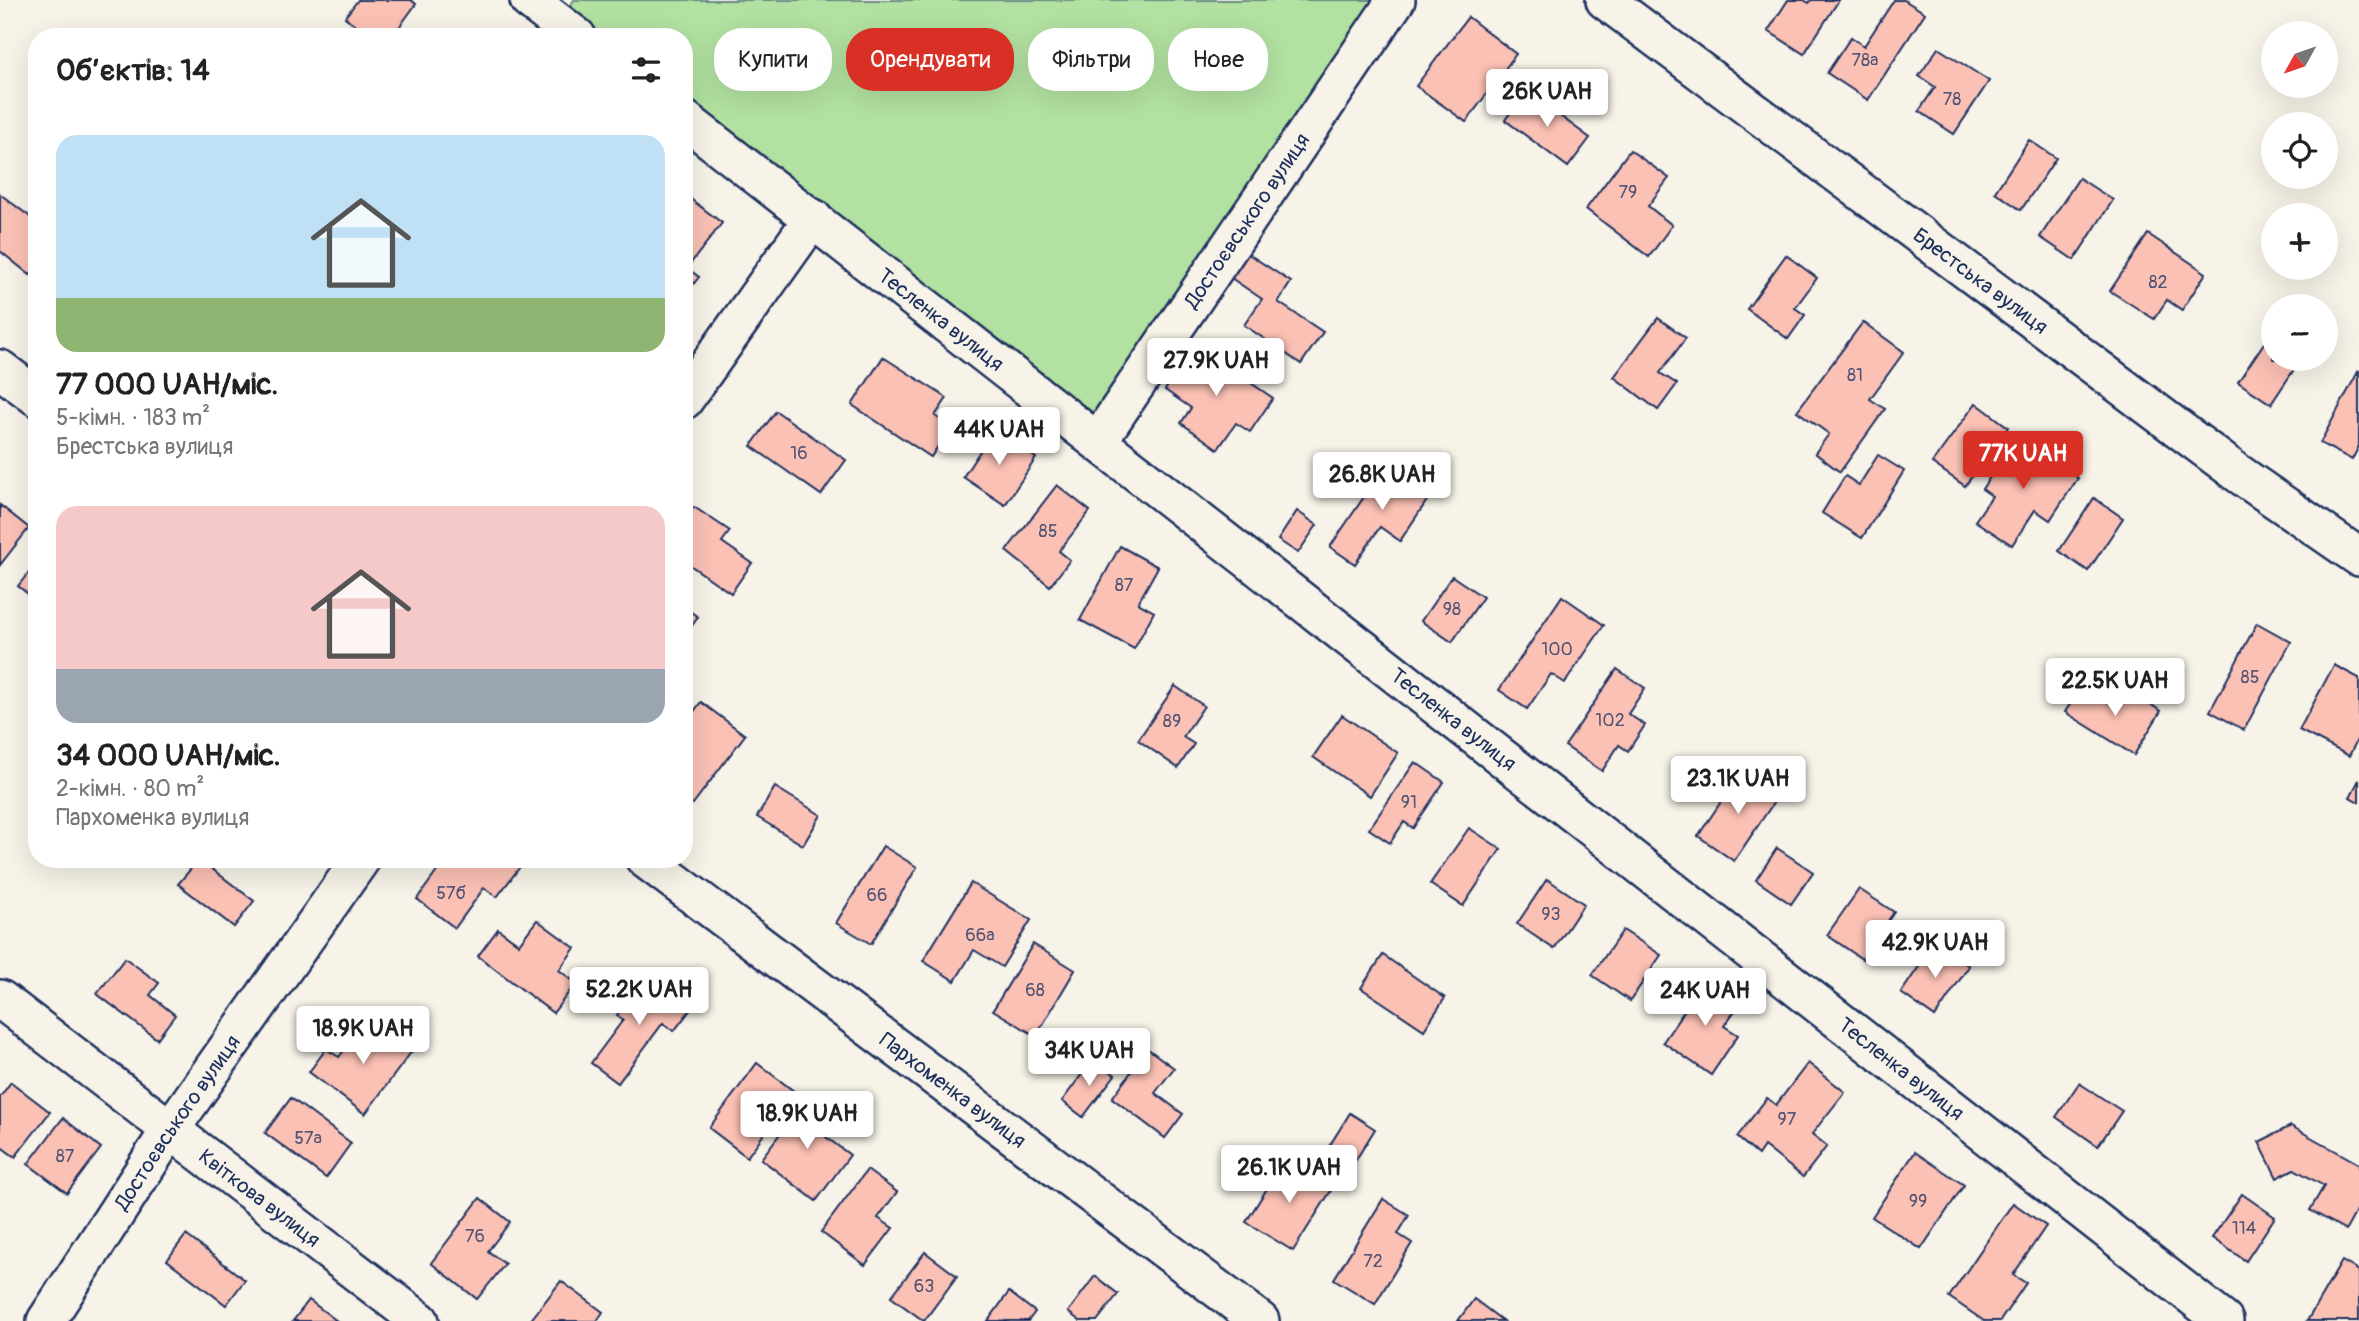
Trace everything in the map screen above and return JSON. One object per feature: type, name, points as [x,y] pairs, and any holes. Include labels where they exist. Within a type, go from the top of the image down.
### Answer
[{"type":"street","name":"Достоєвського вулиця","points":[[1098,441],[1396,0]]},
{"type":"street","name":"Брестська вулиця","points":[[1605,0],[2239,474],[2359,557]]},
{"type":"street","name":"Тесленка вулиця","points":[[693,126],[2224,1321]]},
{"type":"street","points":[[693,387],[813,218]]},
{"type":"street","points":[[0,369],[28,390]]},
{"type":"street","name":"Достоєвського вулиця","points":[[46,1321],[170,1130],[355,868]]},
{"type":"street","name":"Пархоменка вулиця","points":[[657,868],[1260,1321]]},
{"type":"street","name":"Квіткова вулиця","points":[[0,999],[420,1321]]},
{"type":"green space","points":[[574,0],[1385,0],[1096,428],[693,115],[693,28],[580,28],[563,15]]},
{"type":"building","points":[[358,0],[411,0],[416,4],[399,28],[359,28],[345,17]]},
{"type":"building","points":[[1788,0],[1804,0],[1809,3],[1811,0],[1839,0],[1804,54],[1768,31]]},
{"type":"building","points":[[1894,0],[1904,0],[1925,13],[1868,100],[1827,73],[1851,37],[1864,46]]},
{"type":"building","points":[[1468,17],[1516,54],[1466,122],[1416,86]]},
{"type":"building","points":[[1938,48],[1989,81],[1954,134],[1919,111],[1935,87],[1919,76]]},
{"type":"building","points":[[1526,91],[1590,138],[1568,167],[1505,120]]},
{"type":"building","points":[[2029,140],[2056,158],[2021,210],[1995,192]]},
{"type":"building","points":[[1630,150],[1669,178],[1648,206],[1672,225],[1649,257],[1586,209]]},
{"type":"building","points":[[2079,178],[2113,200],[2074,260],[2040,237]]},
{"type":"building","points":[[0,194],[28,215],[28,273],[0,251]]},
{"type":"building","points":[[693,201],[722,223],[693,260]]},
{"type":"building","points":[[2148,234],[2206,273],[2182,310],[2167,300],[2154,319],[2110,291]]},
{"type":"building","points":[[1247,253],[1291,282],[1278,302],[1323,332],[1301,364],[1244,325],[1262,299],[1231,278]]},
{"type":"building","points":[[1786,255],[1817,278],[1795,308],[1805,315],[1788,339],[1747,309]]},
{"type":"building","points":[[693,272],[699,277],[693,285]]},
{"type":"building","points":[[1658,318],[1686,338],[1660,373],[1677,384],[1658,410],[1614,377]]},
{"type":"building","points":[[1863,322],[1904,352],[1870,399],[1885,409],[1840,472],[1815,453],[1829,434],[1797,411]]},
{"type":"building","points":[[1195,345],[1273,398],[1250,432],[1236,423],[1218,449],[1181,423],[1191,408],[1165,390]]},
{"type":"building","points":[[2261,348],[2261,371],[2293,371],[2271,404],[2238,382]]},
{"type":"building","points":[[883,357],[947,398],[935,416],[951,426],[931,457],[852,405]]},
{"type":"building","points":[[2359,370],[2359,446],[2352,460],[2320,443]]},
{"type":"building","points":[[1976,403],[2008,427],[1965,486],[1932,463]]},
{"type":"building","points":[[776,411],[846,460],[821,495],[751,446]]},
{"type":"building","points":[[994,430],[1036,458],[1005,505],[963,477]]},
{"type":"building","points":[[2017,437],[2078,478],[2050,520],[2035,510],[2012,545],[1975,521],[1992,496],[1982,489]]},
{"type":"building","points":[[1878,455],[1904,471],[1862,538],[1822,513],[1845,476],[1859,485]]},
{"type":"building","points":[[1387,463],[1432,493],[1400,541],[1380,527],[1355,564],[1330,547]]},
{"type":"building","points":[[1057,485],[1090,511],[1059,551],[1070,560],[1050,586],[1006,551]]},
{"type":"building","points":[[2094,498],[2123,518],[2088,571],[2059,551]]},
{"type":"building","points":[[0,505],[28,529],[0,565]]},
{"type":"building","points":[[693,508],[730,531],[722,542],[752,563],[731,593],[693,567]]},
{"type":"building","points":[[1297,511],[1317,525],[1298,553],[1278,540]]},
{"type":"building","points":[[1120,546],[1158,567],[1138,603],[1154,612],[1134,649],[1080,620]]},
{"type":"building","points":[[28,573],[28,594],[18,586]]},
{"type":"building","points":[[1452,576],[1483,597],[1452,642],[1421,621]]},
{"type":"building","points":[[1562,596],[1604,625],[1565,683],[1551,674],[1527,709],[1499,690]]},
{"type":"building","points":[[2257,623],[2291,642],[2244,730],[2210,711]]},
{"type":"building","points":[[2334,665],[2359,678],[2359,736],[2349,756],[2299,730]]},
{"type":"building","points":[[1617,669],[1645,688],[1628,714],[1645,725],[1628,751],[1619,745],[1602,771],[1565,746]]},
{"type":"building","points":[[1175,686],[1204,706],[1183,737],[1194,744],[1178,768],[1138,740]]},
{"type":"building","points":[[2082,686],[2117,707],[2127,690],[2161,711],[2134,755],[2065,712]]},
{"type":"building","points":[[701,702],[745,735],[693,804],[693,713]]},
{"type":"building","points":[[1342,715],[1398,753],[1370,796],[1313,757]]},
{"type":"building","points":[[1415,762],[1444,782],[1413,828],[1404,822],[1390,843],[1369,829]]},
{"type":"building","points":[[1741,772],[1778,796],[1734,861],[1698,836]]},
{"type":"building","points":[[2359,780],[2359,802],[2350,797]]},
{"type":"building","points":[[775,787],[821,815],[803,845],[757,817]]},
{"type":"building","points":[[1469,828],[1501,849],[1463,906],[1430,884]]},
{"type":"building","points":[[883,846],[917,867],[871,944],[836,923]]},
{"type":"building","points":[[1777,848],[1813,872],[1791,904],[1756,880]]},
{"type":"building","points":[[191,868],[211,868],[254,901],[234,927],[178,884]]},
{"type":"building","points":[[439,868],[519,868],[497,897],[484,888],[455,928],[417,899]]},
{"type":"building","points":[[1547,879],[1584,904],[1554,949],[1517,924]]},
{"type":"building","points":[[971,883],[1031,920],[1002,967],[974,950],[955,981],[923,961]]},
{"type":"building","points":[[1859,889],[1894,912],[1862,959],[1827,935]]},
{"type":"building","points":[[537,920],[575,948],[559,970],[576,983],[553,1013],[478,956],[498,929],[519,944]]},
{"type":"building","points":[[1623,930],[1661,955],[1630,1001],[1592,975]]},
{"type":"building","points":[[1935,943],[1969,966],[1935,1017],[1901,993]]},
{"type":"building","points":[[1033,944],[1075,970],[1036,1036],[993,1010]]},
{"type":"building","points":[[1383,955],[1445,998],[1424,1030],[1361,988]]},
{"type":"building","points":[[125,958],[159,983],[150,995],[175,1015],[157,1039],[97,994]]},
{"type":"building","points":[[647,976],[691,1009],[674,1031],[663,1023],[618,1083],[591,1063],[623,1020],[617,1015]]},
{"type":"building","points":[[1706,979],[1741,1002],[1724,1026],[1738,1035],[1711,1075],[1663,1042]]},
{"type":"building","points":[[368,1018],[412,1051],[365,1114],[309,1072],[326,1049],[339,1057]]},
{"type":"building","points":[[1148,1049],[1174,1068],[1155,1093],[1183,1114],[1165,1138],[1112,1098]]},
{"type":"building","points":[[1094,1058],[1115,1075],[1083,1117],[1062,1101]]},
{"type":"building","points":[[757,1063],[795,1092],[747,1157],[709,1128]]},
{"type":"building","points":[[1808,1063],[1845,1092],[1812,1134],[1827,1146],[1803,1177],[1764,1146],[1758,1155],[1737,1137],[1767,1098],[1776,1105]]},
{"type":"building","points":[[11,1082],[50,1112],[15,1157],[0,1146],[0,1097]]},
{"type":"building","points":[[2079,1083],[2122,1111],[2098,1146],[2056,1117]]},
{"type":"building","points":[[291,1098],[351,1143],[326,1178],[265,1133]]},
{"type":"building","points":[[806,1099],[837,1122],[826,1137],[850,1155],[816,1201],[761,1159]]},
{"type":"building","points":[[1350,1113],[1375,1129],[1344,1179],[1318,1164]]},
{"type":"building","points":[[63,1118],[101,1148],[67,1193],[28,1164]]},
{"type":"building","points":[[2291,1126],[2359,1164],[2359,1206],[2346,1230],[2310,1210],[2324,1186],[2294,1169],[2277,1178],[2259,1142]]},
{"type":"building","points":[[1915,1152],[1964,1185],[1921,1249],[1872,1217]]},
{"type":"building","points":[[1285,1160],[1332,1189],[1293,1251],[1246,1222]]},
{"type":"building","points":[[867,1170],[897,1192],[878,1218],[893,1228],[865,1265],[821,1232]]},
{"type":"building","points":[[2242,1194],[2275,1217],[2246,1261],[2212,1238]]},
{"type":"building","points":[[480,1198],[510,1222],[488,1251],[505,1264],[477,1299],[431,1263]]},
{"type":"building","points":[[1383,1199],[1409,1215],[1398,1234],[1412,1243],[1375,1304],[1334,1279]]},
{"type":"building","points":[[2013,1203],[2046,1226],[2013,1275],[2026,1283],[2000,1321],[1984,1321],[1949,1297]]},
{"type":"building","points":[[186,1235],[245,1280],[226,1305],[167,1260]]},
{"type":"building","points":[[925,1252],[957,1276],[924,1321],[891,1297]]},
{"type":"building","points":[[2342,1261],[2359,1271],[2359,1321],[2307,1321]]},
{"type":"building","points":[[1095,1276],[1118,1294],[1097,1321],[1080,1321],[1068,1312]]},
{"type":"building","points":[[561,1281],[603,1312],[597,1321],[530,1321]]},
{"type":"building","points":[[1009,1292],[1035,1312],[1028,1321],[988,1321]]},
{"type":"building","points":[[1474,1299],[1503,1321],[1458,1321]]},
{"type":"building","points":[[309,1300],[337,1321],[293,1321]]}]
